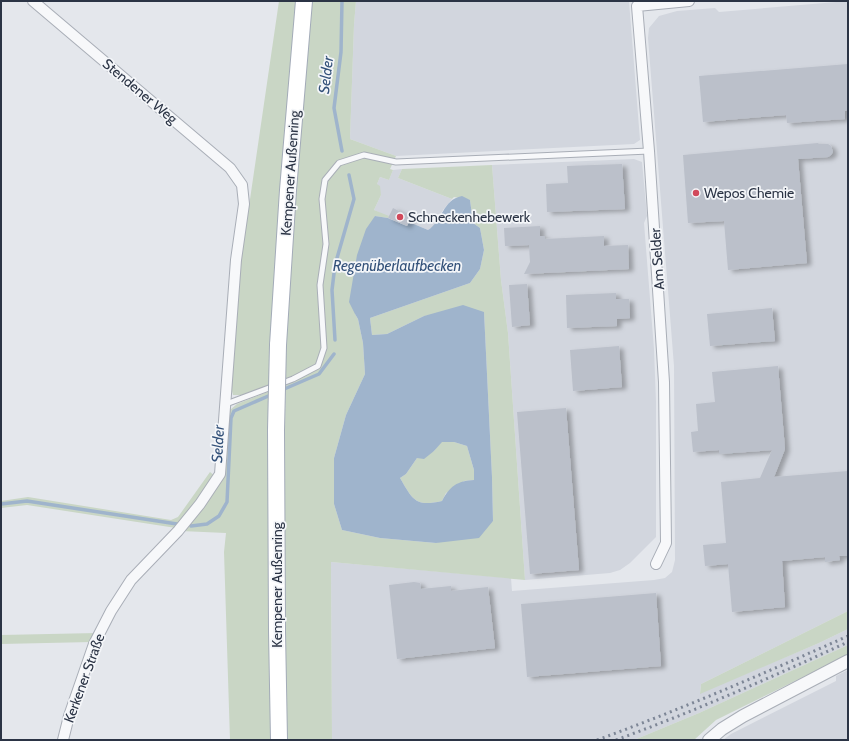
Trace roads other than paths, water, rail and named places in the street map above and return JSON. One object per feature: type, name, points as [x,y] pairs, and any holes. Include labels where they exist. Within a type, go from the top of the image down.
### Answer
[{"type":"main road","name":"Kempener Außenring","points":[[279,740],[276,430],[278,345],[288,190],[304,1]]},
{"type":"street","name":"Stendener Weg","points":[[33,1],[230,168],[242,185]]},
{"type":"street","name":"Am Selder","points":[[656,564],[666,543],[664,382],[649,151],[637,6],[689,1]]},
{"type":"street","name":"Kerkener Straße","points":[[63,740],[69,716],[94,644],[111,611],[131,580],[184,524],[200,504],[220,474],[236,260],[244,204],[242,185]]},
{"type":"street","points":[[709,740],[722,729],[743,716],[848,661]]},
{"type":"lane","points":[[226,404],[293,379],[318,366],[324,348],[320,285],[326,244],[322,199],[325,180],[339,163],[364,156],[396,162],[649,151]]},
{"type":"water","name":"Regenüberlaufbecken","points":[[462,196],[470,200],[473,223],[480,228],[484,250],[480,269],[470,283],[370,318],[372,335],[387,334],[424,316],[463,305],[484,312],[493,521],[479,538],[436,543],[380,538],[342,530],[334,504],[334,458],[346,415],[365,374],[363,343],[358,319],[349,302],[357,255],[366,229],[375,216],[388,218],[407,226],[409,222],[428,230],[437,221],[446,206],[455,198]],"holes":[[[442,442],[454,442],[467,446],[474,470],[474,480],[455,485],[451,488],[442,501],[426,503],[416,500],[408,492],[400,478],[406,474],[417,458],[424,459]]]},
{"type":"waterway","name":"Selder","points":[[342,1],[341,52],[334,108],[342,151]]},
{"type":"waterway","name":"Selder","points":[[335,340],[332,290],[335,265],[354,199],[349,175]]},
{"type":"waterway","name":"Selder","points":[[282,390],[319,374],[334,354]]},
{"type":"waterway","name":"Selder","points":[[191,526],[207,524],[219,516],[227,502],[231,418],[234,411],[273,394]]},
{"type":"waterway","name":"Selder","points":[[1,504],[27,501],[177,524]]},
{"type":"railway","points":[[597,740],[660,716],[786,664],[848,636]]},
{"type":"railway","points":[[616,740],[733,693],[848,642]]},
{"type":"place","name":"Wepos Chemie","points":[[696,193]]},
{"type":"place","name":"Schneckenhebewerk","points":[[400,217]]}]
